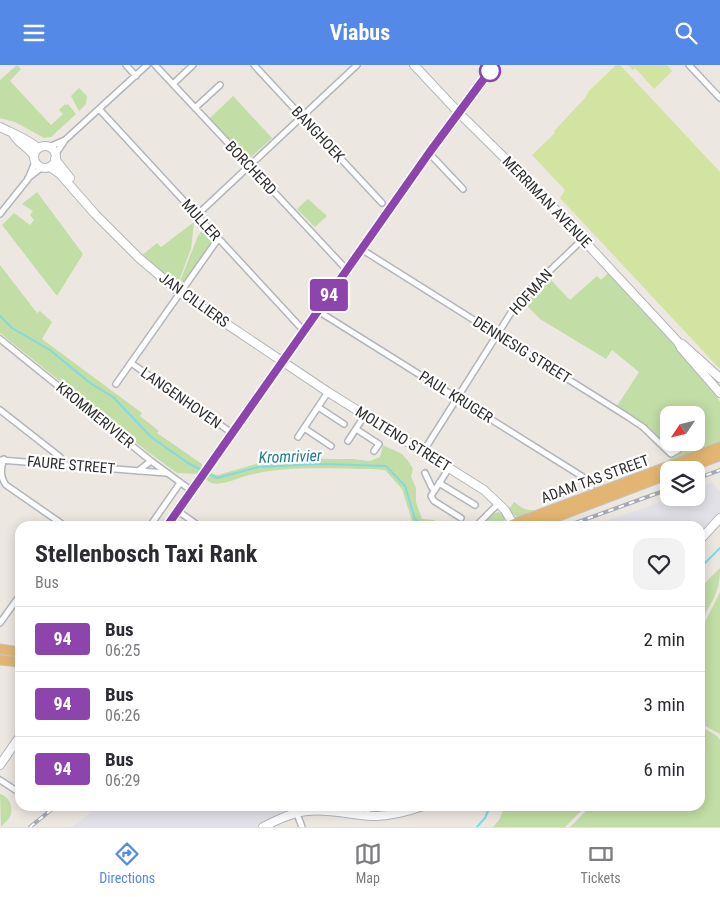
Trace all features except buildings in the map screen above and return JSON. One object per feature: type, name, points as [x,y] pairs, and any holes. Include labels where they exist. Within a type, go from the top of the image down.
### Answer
[{"type":"main road","name":"ADAM TAS STREET","points":[[525,521],[720,447]]},
{"type":"main road","points":[[704,461],[720,455]]},
{"type":"main road","name":"ADAM TAS STREET","points":[[546,521],[660,477]]},
{"type":"main road","points":[[0,649],[15,651]]},
{"type":"main road","points":[[0,660],[15,662]]},
{"type":"street","points":[[126,65],[136,76]]},
{"type":"street","points":[[0,214],[40,163],[55,157],[65,140],[148,65]]},
{"type":"street","name":"BORCHERD","points":[[154,65],[347,270]]},
{"type":"street","points":[[172,84],[193,65]]},
{"type":"street","name":"BANGHOEK","points":[[254,65],[382,203]]},
{"type":"street","points":[[197,215],[357,65]]},
{"type":"street","name":"MERRIMAN AVENUE","points":[[414,65],[583,239],[678,342],[720,393]]},
{"type":"street","points":[[171,521],[429,153],[494,65]]},
{"type":"street","points":[[689,65],[720,98]]},
{"type":"street","points":[[195,108],[220,85]]},
{"type":"street","name":"MULLER","points":[[99,109],[304,331]]},
{"type":"street","points":[[0,127],[13,134],[17,134],[38,148],[40,163]]},
{"type":"street","name":"JAN CILLIERS","points":[[13,134],[40,163],[60,174],[145,265],[179,292],[282,362]]},
{"type":"street","points":[[38,148],[49,147],[65,140]]},
{"type":"street","name":"JAN CILLIERS","points":[[49,147],[111,230]]},
{"type":"street","points":[[429,153],[464,189]]},
{"type":"street","points":[[116,384],[218,239]]},
{"type":"street","name":"HOFMAN","points":[[423,452],[521,297],[583,239]]},
{"type":"street","name":"DENNESIG STREET","points":[[361,249],[643,427],[660,444]]},
{"type":"street","name":"PAUL KRUGER","points":[[318,311],[583,477],[591,487]]},
{"type":"street","name":"KROMMERIVIER","points":[[0,339],[151,461],[192,491]]},
{"type":"street","name":"MERRIMAN AVENUE","points":[[678,342],[684,344],[720,378]]},
{"type":"street","name":"MOLTENO STREET","points":[[282,362],[484,490],[498,503],[509,521]]},
{"type":"street","name":"LANGENHOVEN","points":[[131,363],[232,433]]},
{"type":"street","points":[[298,437],[328,392]]},
{"type":"street","points":[[318,407],[344,424]]},
{"type":"street","points":[[0,410],[60,457],[64,464]]},
{"type":"street","points":[[348,441],[365,415]]},
{"type":"street","points":[[304,428],[332,446]]},
{"type":"street","points":[[356,429],[378,444],[374,451]]},
{"type":"street","points":[[2,460],[1,474],[2,480],[6,485],[58,521]]},
{"type":"street","name":"FAURE STREET","points":[[2,460],[167,473]]},
{"type":"street","points":[[138,471],[151,461]]},
{"type":"street","points":[[449,468],[431,497],[434,501],[461,517]]},
{"type":"street","points":[[425,473],[432,488],[435,490]]},
{"type":"street","points":[[440,481],[475,505]]},
{"type":"street","points":[[153,521],[180,483]]},
{"type":"street","points":[[481,521],[498,503]]},
{"type":"street","points":[[178,511],[192,521]]},
{"type":"street","points":[[705,534],[720,518]]},
{"type":"street","points":[[0,623],[15,602]]},
{"type":"street","points":[[0,765],[15,744]]},
{"type":"street","points":[[0,780],[15,790]]},
{"type":"street","points":[[263,827],[294,811]]},
{"type":"street","points":[[296,811],[301,824]]},
{"type":"street","points":[[322,811],[368,815],[394,814],[405,811]]},
{"type":"street","points":[[367,811],[368,815]]},
{"type":"shaded area","points":[[712,483],[720,491],[720,513],[705,530],[705,521],[606,521],[660,502],[660,506],[705,506],[705,485]]},
{"type":"shaded area","points":[[93,811],[283,811],[255,827],[72,827]]},
{"type":"green space","points":[[17,65],[21,69],[10,81],[51,125],[63,114],[59,110],[65,104],[68,104],[76,114],[51,137],[44,138],[15,122],[0,118],[0,80]]},
{"type":"green space","points":[[616,65],[620,65],[720,172],[720,369],[560,198],[565,190],[532,155],[555,133],[554,131],[585,98],[589,91]]},
{"type":"green space","points":[[628,65],[667,65],[672,71],[654,89],[635,68],[633,70]]},
{"type":"green space","points":[[79,88],[87,96],[86,104],[79,111],[71,96]]},
{"type":"green space","points":[[233,96],[272,138],[251,157],[245,156],[210,118]]},
{"type":"green space","points":[[37,192],[83,254],[57,296],[2,225],[14,213],[30,225],[34,220],[30,215],[33,211],[22,204]]},
{"type":"green space","points":[[308,199],[327,216],[315,227],[297,209]]},
{"type":"green space","points":[[194,222],[191,249],[177,286],[141,256],[157,243],[161,247]]},
{"type":"green space","points":[[204,228],[212,237],[212,242],[184,282],[178,286],[198,236]]},
{"type":"green space","points":[[0,265],[37,313],[40,311],[52,322],[42,339],[142,413],[140,416],[159,431],[157,433],[202,464],[198,474],[177,473],[148,452],[0,333]]},
{"type":"green space","points":[[608,273],[712,389],[720,402],[720,444],[705,450],[705,406],[660,406],[660,437],[649,427],[617,406],[639,372],[612,350],[606,359],[540,319],[524,303],[550,279],[570,300],[597,276],[601,280]]},
{"type":"green space","points":[[383,445],[402,454],[409,462],[413,469],[411,477],[416,488],[416,502],[422,519],[436,521],[412,521],[402,489],[385,470],[302,468],[250,475],[219,484],[212,483],[206,479],[210,473],[218,475],[283,456],[313,454],[322,459],[370,461],[380,457]]},
{"type":"green space","points":[[682,451],[702,451],[675,461],[668,460]]},
{"type":"green space","points":[[514,502],[534,512],[523,517],[515,516],[509,509]]},
{"type":"green space","points":[[499,512],[504,515],[503,521],[486,521]]},
{"type":"green space","points":[[720,568],[717,592],[705,614],[705,583]]},
{"type":"green space","points":[[720,592],[720,734],[705,726],[705,622]]},
{"type":"green space","points":[[705,729],[720,740],[720,827],[570,827],[586,811],[705,811]]},
{"type":"green space","points":[[0,794],[8,799],[11,804],[11,814],[1,827]]},
{"type":"green space","points":[[503,811],[581,811],[565,827],[493,827]]},
{"type":"waterway","name":"Kromrivier","points":[[0,316],[12,328],[50,350],[90,383],[113,397],[151,437],[188,463],[203,471]]},
{"type":"waterway","name":"Kromrivier","points":[[207,473],[217,478],[259,467],[321,464],[386,466],[405,486],[417,521]]},
{"type":"waterway","name":"Kromrivier","points":[[705,563],[720,548]]},
{"type":"waterway","points":[[477,827],[485,818],[488,811]]},
{"type":"railway","points":[[705,476],[720,470]]},
{"type":"railway","points":[[581,521],[660,492]]},
{"type":"railway","points":[[30,827],[50,811]]},
{"type":"bus line","name":"94","points":[[171,521],[429,153],[494,65]]}]
